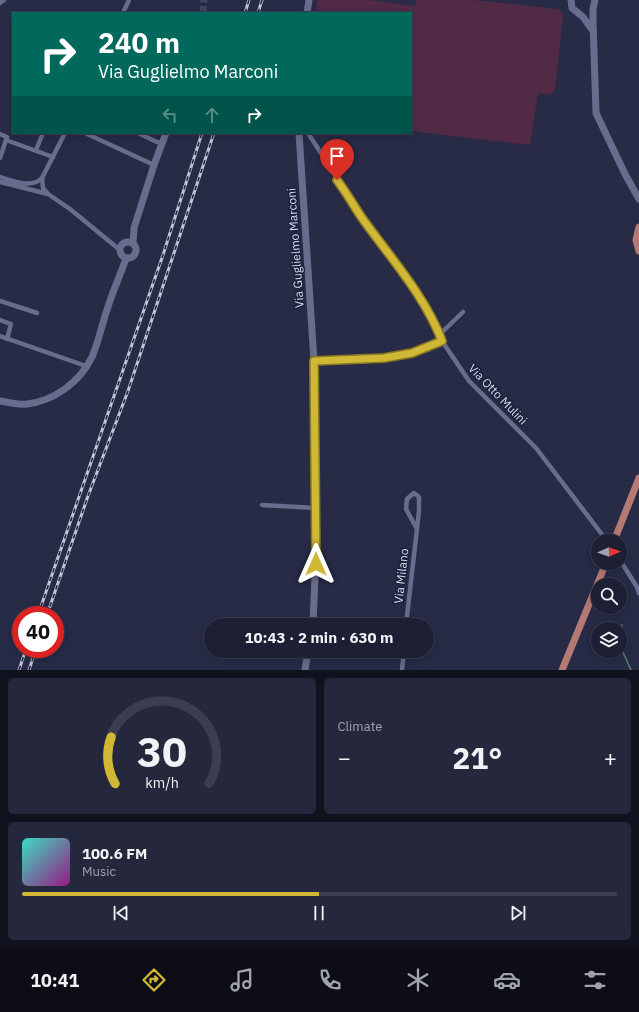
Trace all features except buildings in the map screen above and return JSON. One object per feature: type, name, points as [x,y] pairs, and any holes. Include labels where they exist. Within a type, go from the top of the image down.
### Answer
[{"type":"main road","points":[[639,227],[636,240],[639,251]]},
{"type":"main road","points":[[617,534],[639,478]]},
{"type":"main road","points":[[562,670],[603,570]]},
{"type":"street","points":[[123,12],[129,0]]},
{"type":"street","points":[[307,12],[309,0]]},
{"type":"street","points":[[570,0],[572,8],[584,17],[593,31]]},
{"type":"street","points":[[595,0],[593,8],[593,31],[596,113],[625,174],[639,199]]},
{"type":"street","points":[[579,13],[587,13],[593,8]]},
{"type":"street","points":[[0,134],[53,157]]},
{"type":"street","points":[[36,150],[43,134]]},
{"type":"street","points":[[0,177],[29,184],[36,183],[42,178],[64,134]]},
{"type":"street","points":[[86,134],[154,165]]},
{"type":"street","points":[[140,134],[162,143]]},
{"type":"street","points":[[126,258],[133,257],[136,252],[136,247],[133,242],[134,228],[166,134]]},
{"type":"street","name":"Via Guglielmo Marconi","points":[[299,134],[314,361],[316,508],[313,618]]},
{"type":"street","name":"Via Otto Mulini","points":[[309,134],[362,217],[401,270],[435,323],[442,341],[469,381],[536,448],[602,534]]},
{"type":"street","points":[[0,158],[7,138]]},
{"type":"street","points":[[42,178],[42,188],[48,194],[70,209],[120,250],[122,255],[126,258]]},
{"type":"street","points":[[0,182],[48,194]]},
{"type":"street","points":[[120,250],[121,245],[125,242],[133,242]]},
{"type":"street","points":[[0,401],[28,404],[44,400],[68,387],[77,378],[86,366],[94,351],[107,308],[126,258]]},
{"type":"street","points":[[0,301],[37,313]]},
{"type":"street","points":[[439,335],[463,312]]},
{"type":"street","points":[[0,320],[11,324],[7,339]]},
{"type":"street","points":[[0,336],[86,366]]},
{"type":"street","points":[[314,361],[384,358],[412,353],[442,341]]},
{"type":"street","name":"Via Milano","points":[[407,618],[417,529],[419,511],[419,497],[414,493],[407,499],[406,508],[417,529]]},
{"type":"street","points":[[262,505],[316,508]]},
{"type":"street","points":[[626,570],[639,593]]},
{"type":"street","points":[[305,670],[307,658]]},
{"type":"street","points":[[402,670],[403,658]]},
{"type":"shaded area","points":[[317,0],[369,0],[415,6],[417,0],[473,0],[559,9],[563,15],[555,90],[549,95],[538,93],[530,145],[412,131],[412,12],[316,12]]},
{"type":"waterway","points":[[626,658],[631,670]]},
{"type":"tunnel","points":[[203,12],[204,0]]},
{"type":"railway","points":[[245,12],[249,0]]},
{"type":"railway","points":[[258,12],[262,0]]},
{"type":"railway","points":[[41,606],[163,255],[202,134]]},
{"type":"railway","points":[[50,606],[88,496],[128,391],[214,134]]},
{"type":"railway","points":[[19,670],[23,658]]},
{"type":"railway","points":[[29,670],[33,658]]},
{"type":"route","points":[[316,564],[314,361],[384,358],[412,353],[442,341],[435,323],[401,270],[337,180]]}]
